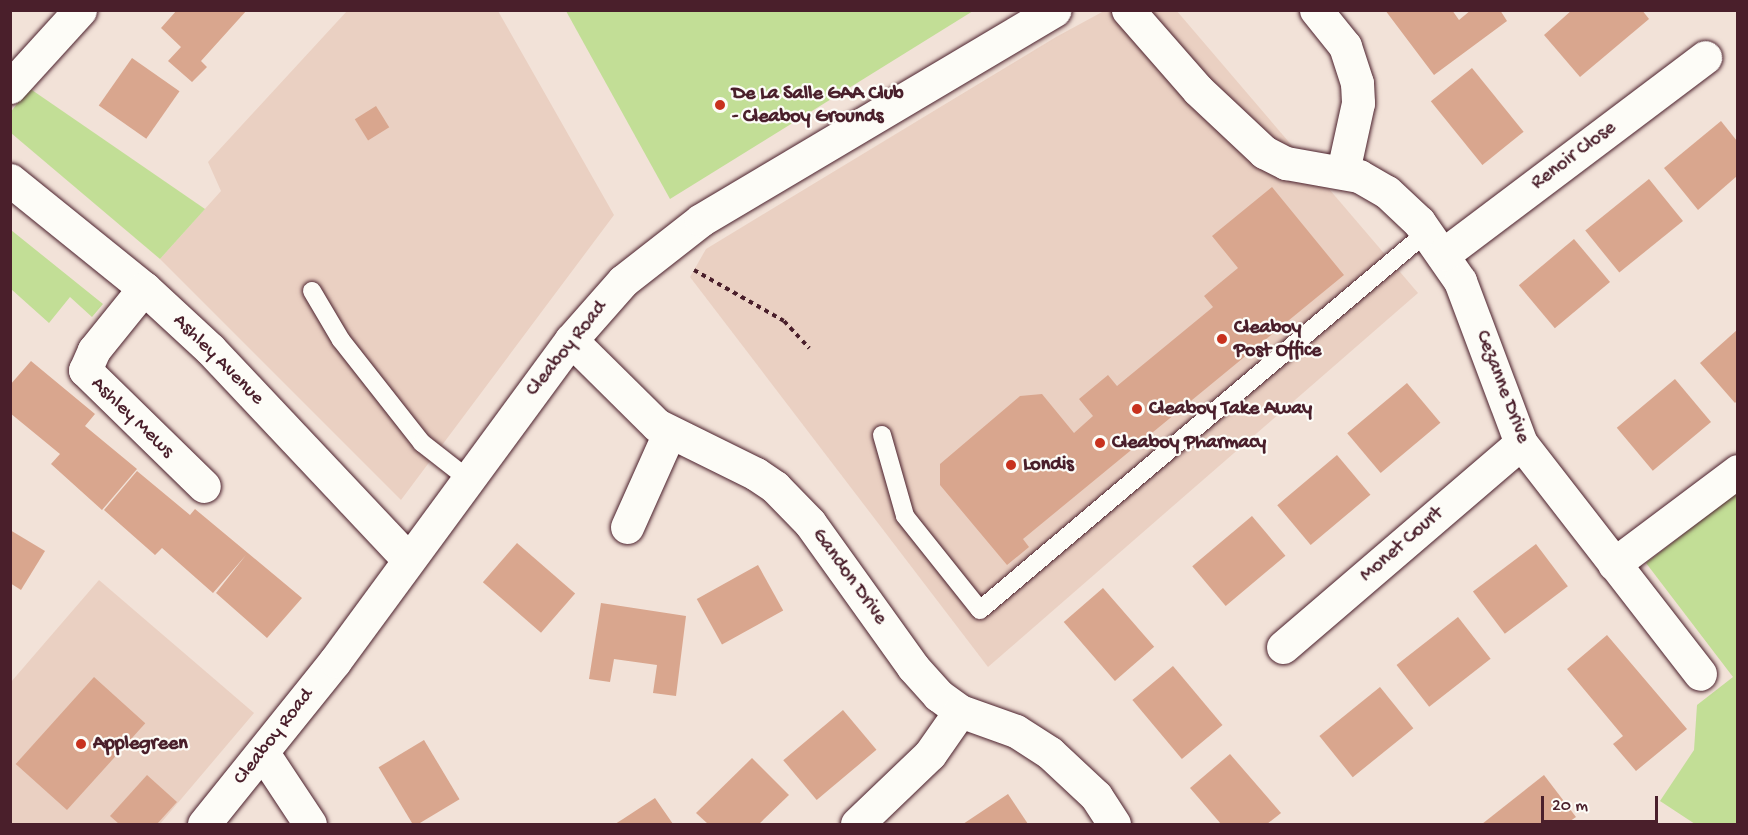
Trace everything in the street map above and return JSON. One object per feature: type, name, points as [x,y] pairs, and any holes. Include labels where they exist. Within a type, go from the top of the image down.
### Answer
[{"type":"street","points":[[10,87],[80,10]]},
{"type":"street","name":"Cleaboy Road","points":[[204,825],[263,753],[571,340],[623,280],[701,220],[1054,10]]},
{"type":"street","name":"Cezanne Drive","points":[[1128,10],[1198,90],[1264,152],[1286,163],[1343,171],[1387,192],[1436,243],[1467,297],[1521,443],[1700,674]]},
{"type":"street","points":[[1316,10],[1345,46],[1357,83],[1359,103],[1343,171]]},
{"type":"street","name":"Renoir Close","points":[[1436,243],[1705,57]]},
{"type":"street","name":"Ashley Avenue","points":[[10,180],[144,288],[210,349],[408,559]]},
{"type":"street","name":"Ashley Mews","points":[[144,288],[94,350],[85,370],[204,486]]},
{"type":"street","name":"Gandon Drive","points":[[571,340],[634,406],[669,433],[756,474],[792,502],[913,667],[938,695],[960,711],[1016,732],[1050,753],[1096,796],[1114,825]]},
{"type":"street","points":[[627,527],[669,433]]},
{"type":"street","name":"Monet Court","points":[[1283,647],[1521,443]]},
{"type":"street","points":[[1614,564],[1737,471]]},
{"type":"street","points":[[857,825],[930,754],[960,711]]},
{"type":"street","points":[[263,753],[310,825]]},
{"type":"lane","points":[[882,435],[906,516],[980,610],[1436,243]]},
{"type":"lane","points":[[312,291],[341,340],[422,443],[467,478]]},
{"type":"path","points":[[660,250],[784,321],[809,348]]},
{"type":"shaded area","points":[[1176,10],[1418,293],[988,667],[690,277],[706,249],[1056,37],[1104,11]]},
{"type":"shaded area","points":[[347,11],[498,11],[614,215],[401,500],[160,259],[221,191],[208,162]]},
{"type":"shaded area","points":[[99,580],[254,713],[160,824],[11,824],[11,682]]},
{"type":"green space","name":"De La Salle GAA Club - Cleaboy Grounds","points":[[566,11],[973,11],[670,199]]},
{"type":"green space","points":[[29,88],[205,209],[160,259],[11,133],[10,113]]},
{"type":"green space","points":[[11,230],[103,304],[92,317],[70,297],[49,323],[11,289]]},
{"type":"green space","points":[[1737,493],[1737,824],[1695,824],[1660,801],[1694,750],[1697,705],[1733,677],[1646,563]]},
{"type":"building","points":[[177,10],[247,10],[201,61],[207,67],[192,82],[168,61],[181,47],[161,28]]},
{"type":"building","points":[[1385,10],[1452,10],[1459,20],[1471,10],[1500,10],[1507,21],[1434,75]]},
{"type":"building","points":[[1572,10],[1642,10],[1649,19],[1580,77],[1544,35]]},
{"type":"building","points":[[132,58],[180,91],[146,139],[99,106]]},
{"type":"building","points":[[1472,68],[1524,132],[1482,165],[1431,101]]},
{"type":"building","points":[[376,106],[389,127],[368,140],[355,119]]},
{"type":"building","points":[[1721,121],[1737,141],[1737,176],[1698,210],[1664,168]]},
{"type":"building","points":[[1649,179],[1683,221],[1619,273],[1585,231]]},
{"type":"building","points":[[1272,187],[1344,275],[1023,539],[1029,547],[1007,565],[940,485],[940,464],[1020,396],[1042,394],[1074,433],[1093,416],[1079,399],[1108,375],[1117,386],[1213,307],[1204,296],[1238,268],[1212,236]]},
{"type":"building","points":[[1574,239],[1610,282],[1555,328],[1519,285]]},
{"type":"building","points":[[1737,330],[1737,401],[1735,403],[1700,363]]},
{"type":"building","points":[[31,361],[95,414],[85,426],[137,469],[102,510],[51,464],[60,454],[10,413],[10,385]]},
{"type":"building","points":[[1675,379],[1711,422],[1653,471],[1617,428]]},
{"type":"building","points":[[1407,383],[1440,423],[1381,473],[1347,433]]},
{"type":"building","points":[[1337,455],[1370,495],[1311,545],[1277,505]]},
{"type":"building","points":[[137,471],[190,515],[195,509],[302,598],[267,638],[216,593],[246,555],[213,593],[162,548],[155,555],[104,510]]},
{"type":"building","points":[[1252,516],[1285,556],[1226,606],[1192,566]]},
{"type":"building","points":[[10,530],[45,551],[21,590],[10,583]]},
{"type":"building","points":[[517,543],[575,594],[541,633],[483,582]]},
{"type":"building","points":[[1536,544],[1568,586],[1505,634],[1473,592]]},
{"type":"building","points":[[758,565],[783,610],[722,644],[697,599]]},
{"type":"building","points":[[1103,588],[1154,647],[1115,681],[1064,622]]},
{"type":"building","points":[[601,603],[686,616],[676,696],[653,693],[657,665],[614,659],[610,682],[589,679]]},
{"type":"building","points":[[1458,617],[1491,659],[1429,707],[1397,665]]},
{"type":"building","points":[[1607,635],[1687,729],[1636,771],[1613,744],[1623,736],[1567,669]]},
{"type":"building","points":[[1173,666],[1222,725],[1182,759],[1132,700]]},
{"type":"building","name":"Applegreen","points":[[94,677],[145,723],[67,810],[16,764]]},
{"type":"building","points":[[1380,687],[1413,728],[1353,777],[1319,736]]},
{"type":"building","points":[[843,710],[876,750],[817,800],[783,760]]},
{"type":"building","points":[[424,740],[460,799],[418,824],[413,824],[379,767]]},
{"type":"building","points":[[1230,754],[1281,813],[1267,824],[1221,824],[1190,788]]},
{"type":"building","points":[[752,758],[789,795],[759,824],[708,824],[696,813]]},
{"type":"building","points":[[147,775],[177,802],[157,824],[119,824],[110,816]]},
{"type":"building","points":[[1544,775],[1576,817],[1566,824],[1482,824]]},
{"type":"building","points":[[1008,794],[1028,824],[963,824]]},
{"type":"building","points":[[655,798],[673,824],[615,824],[623,819]]},
{"type":"place","name":"De La Salle GAA Club - Cleaboy Grounds","points":[[720,105]]},
{"type":"place","name":"Cleaboy Post Office","points":[[1222,339]]},
{"type":"place","name":"Cleaboy Take Away","points":[[1137,409]]},
{"type":"place","name":"Cleaboy Pharmacy","points":[[1100,443]]},
{"type":"place","name":"Londis","points":[[1011,465]]},
{"type":"place","name":"Applegreen","points":[[81,744]]}]
